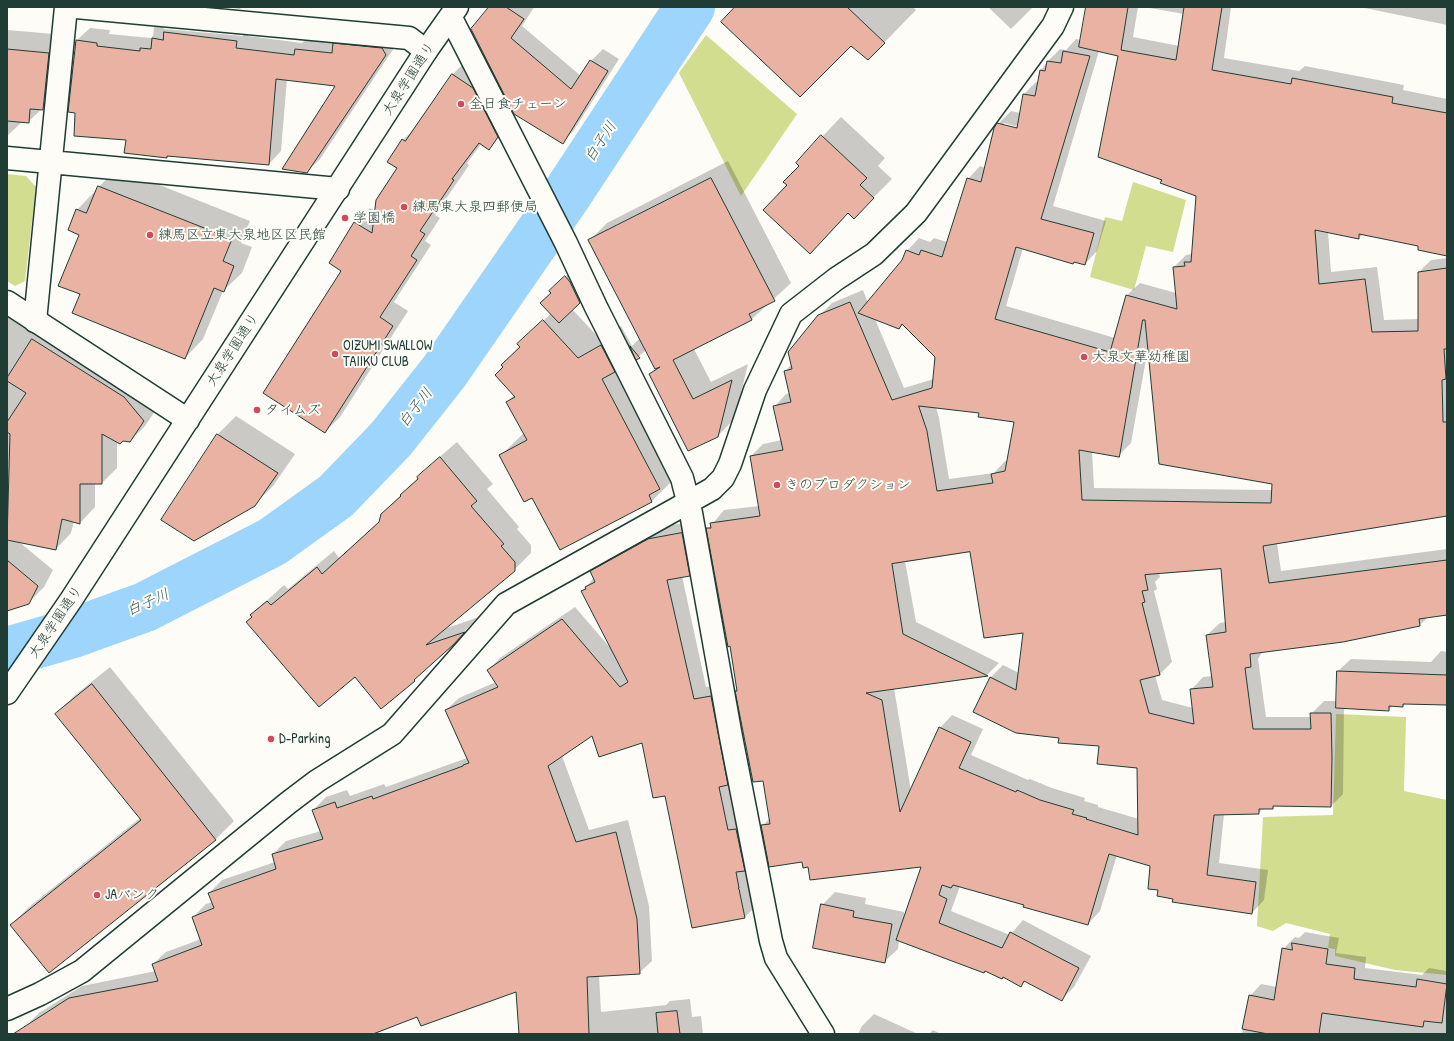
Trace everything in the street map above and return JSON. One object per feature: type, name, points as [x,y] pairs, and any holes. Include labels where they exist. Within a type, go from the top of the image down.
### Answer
[{"type":"street","points":[[35,321],[66,7]]},
{"type":"street","points":[[76,7],[409,38],[426,51]]},
{"type":"street","points":[[7,1009],[40,994],[82,971],[304,791],[392,734],[506,604],[712,489],[723,478],[730,464],[755,390],[791,314],[836,279],[874,254],[916,213],[1053,26],[1062,7]]},
{"type":"street","points":[[454,12],[542,198],[563,237],[596,307],[682,478],[689,501],[731,737],[771,941],[776,958],[823,1034]]},
{"type":"street","name":"大泉学園通り","points":[[7,693],[71,600],[426,51],[454,12]]},
{"type":"street","points":[[7,158],[338,189]]},
{"type":"street","points":[[7,302],[188,420]]},
{"type":"green space","points":[[706,35],[797,114],[741,196],[679,73]]},
{"type":"green space","points":[[7,174],[26,176],[36,187],[25,281],[15,286],[7,281]]},
{"type":"green space","points":[[1133,182],[1186,200],[1173,252],[1146,246],[1134,290],[1090,277],[1105,217],[1122,221]]},
{"type":"green space","points":[[1336,714],[1406,717],[1404,791],[1447,800],[1447,975],[1395,970],[1335,956],[1335,949],[1328,948],[1330,934],[1286,923],[1273,931],[1257,926],[1263,817],[1333,815]]},
{"type":"building","points":[[489,7],[506,7],[524,19],[511,38],[571,89],[590,60],[608,71],[563,144],[514,114],[471,29]]},
{"type":"building","points":[[735,7],[847,7],[885,43],[868,60],[851,46],[800,97],[721,22]]},
{"type":"building","points":[[1086,7],[1128,7],[1121,50],[1176,60],[1184,7],[1222,7],[1212,70],[1291,84],[1292,78],[1393,97],[1392,103],[1447,113],[1447,256],[1418,250],[1418,246],[1359,234],[1359,239],[1315,230],[1319,284],[1365,279],[1372,332],[1418,331],[1418,272],[1447,268],[1447,349],[1444,349],[1446,379],[1442,380],[1443,422],[1447,422],[1447,516],[1263,546],[1269,583],[1447,560],[1447,615],[1419,619],[1420,626],[1343,642],[1250,654],[1251,667],[1245,668],[1253,729],[1311,729],[1310,713],[1331,713],[1332,758],[1331,807],[1273,806],[1273,809],[1259,809],[1259,814],[1214,815],[1207,875],[1256,882],[1252,914],[1172,902],[1173,899],[1157,896],[1158,890],[1148,889],[1150,866],[1109,854],[1088,925],[1023,907],[1024,905],[953,885],[951,888],[942,885],[939,895],[947,899],[939,923],[1002,948],[1010,932],[1079,968],[1062,1001],[1024,981],[1021,987],[1003,977],[1002,979],[985,971],[984,973],[896,940],[921,867],[810,880],[808,867],[803,868],[802,862],[769,867],[761,825],[770,824],[763,781],[753,782],[735,691],[737,691],[730,646],[728,647],[706,528],[711,528],[710,523],[760,516],[750,456],[783,450],[773,406],[791,402],[784,371],[792,369],[788,352],[818,315],[850,302],[892,400],[932,388],[935,357],[902,324],[899,329],[858,313],[902,260],[906,250],[919,255],[921,250],[942,257],[967,178],[981,182],[994,128],[997,123],[1017,128],[1023,94],[1035,96],[1040,70],[1045,71],[1047,61],[1061,63],[1063,51],[1090,56],[1041,219],[1094,233],[1085,265],[1074,262],[1073,264],[1016,247],[995,319],[1110,352],[1126,295],[1177,309],[1173,267],[1185,266],[1184,262],[1191,262],[1196,196],[1160,183],[1162,180],[1098,157],[1118,56],[1079,47]],"holes":[[[1143,320],[1145,320],[1159,464],[1272,484],[1271,503],[1082,500],[1079,450],[1119,457]],[[919,406],[979,413],[978,417],[1014,422],[1005,471],[991,474],[993,483],[937,491],[927,431]],[[970,552],[984,638],[1023,633],[1016,690],[990,677],[973,712],[1016,733],[1059,738],[1058,743],[1099,746],[1097,764],[1137,768],[1138,835],[1072,814],[1074,810],[1040,800],[1017,790],[1016,792],[959,768],[971,742],[939,727],[900,812],[882,700],[866,693],[988,676],[903,634],[892,564]],[[1221,569],[1226,632],[1206,635],[1213,687],[1190,689],[1194,724],[1149,713],[1140,680],[1160,675],[1142,603],[1145,602],[1142,591],[1148,590],[1145,575]]]},
{"type":"building","points":[[164,32],[237,41],[236,48],[294,55],[295,49],[332,53],[333,43],[382,48],[386,55],[307,173],[282,169],[335,86],[276,79],[269,165],[167,156],[167,158],[124,153],[126,140],[74,136],[75,113],[68,112],[76,40],[97,43],[97,46],[140,51],[140,48],[151,49],[152,38],[163,40]]},
{"type":"building","points":[[7,49],[49,53],[43,110],[30,109],[29,123],[7,121]]},
{"type":"building","points":[[452,74],[473,88],[498,137],[489,150],[479,143],[452,179],[454,180],[420,231],[425,234],[411,256],[417,260],[380,317],[393,326],[325,433],[263,393],[341,271],[329,263],[354,222],[372,233],[376,200],[397,168],[387,162],[402,139],[405,141]]},
{"type":"building","points":[[821,135],[867,178],[860,185],[874,198],[854,219],[848,213],[810,254],[763,210],[787,185],[783,182],[799,166],[796,163]]},
{"type":"building","points":[[711,178],[775,301],[749,314],[752,320],[673,360],[693,399],[732,380],[718,437],[688,451],[649,374],[660,367],[655,369],[588,240]]},
{"type":"building","points":[[98,186],[232,239],[223,261],[234,266],[224,292],[214,288],[185,359],[72,313],[80,294],[58,286],[79,235],[68,230],[76,209],[86,213]]},
{"type":"building","points":[[565,276],[570,282],[580,303],[559,323],[540,303],[551,293],[549,291]]},
{"type":"building","points":[[543,320],[578,358],[601,345],[615,372],[602,379],[660,489],[649,495],[652,502],[560,550],[532,498],[524,502],[499,455],[527,440],[506,402],[515,397],[495,375],[503,367],[501,365],[520,347],[517,344]]},
{"type":"building","points":[[32,339],[124,397],[144,421],[130,442],[123,441],[120,444],[102,434],[102,484],[80,484],[80,524],[62,519],[56,550],[7,540],[10,434],[7,432],[7,422],[26,393],[7,381],[7,378]]},
{"type":"building","points":[[630,346],[640,358],[636,360]]},
{"type":"building","points":[[217,434],[278,473],[255,506],[194,541],[161,520]]},
{"type":"building","points":[[440,457],[477,501],[471,506],[504,544],[501,546],[515,562],[515,571],[426,645],[465,632],[453,645],[414,680],[415,681],[381,709],[355,677],[319,707],[246,622],[252,617],[250,615],[267,601],[271,605],[317,567],[322,574],[379,522],[381,514],[418,479],[417,477]]},
{"type":"building","points":[[682,533],[690,576],[667,580],[694,699],[711,696],[728,785],[719,787],[728,830],[736,829],[745,871],[736,872],[745,918],[692,928],[665,796],[653,798],[642,743],[599,757],[592,736],[548,766],[576,842],[616,832],[637,919],[640,974],[587,977],[589,1034],[519,1034],[516,992],[421,1026],[417,1017],[373,1034],[13,1034],[69,998],[158,981],[152,964],[202,945],[192,917],[214,908],[208,893],[276,869],[272,854],[323,839],[312,810],[335,802],[337,808],[372,796],[373,799],[469,763],[445,710],[498,687],[487,670],[562,619],[620,687],[628,682],[581,591],[586,589],[585,587],[595,582],[590,571],[648,539]]},
{"type":"building","points":[[7,560],[38,586],[29,604],[7,611]]},
{"type":"building","points":[[1337,671],[1447,675],[1447,705],[1403,704],[1403,707],[1389,706],[1389,711],[1336,708]]},
{"type":"building","points":[[92,684],[216,840],[49,973],[10,925],[141,820],[55,714]]},
{"type":"building","points":[[821,904],[854,911],[853,917],[892,924],[885,963],[813,948]]},
{"type":"building","points":[[1292,943],[1328,949],[1326,964],[1355,968],[1354,979],[1416,987],[1417,979],[1447,984],[1442,1023],[1424,1021],[1423,1027],[1322,1013],[1319,1034],[1268,1034],[1242,1029],[1249,995],[1274,1000],[1282,948],[1292,950]]},
{"type":"building","points":[[677,1011],[680,1034],[658,1034],[656,1013]]},
{"type":"waterway","name":"白子川","points":[[7,652],[73,633],[145,607],[272,542],[336,496],[391,439],[444,372],[567,194],[690,7]]},
{"type":"place","name":"全日食チェーン","points":[[461,104]]},
{"type":"place","name":"練馬東大泉四郵便局","points":[[404,207]]},
{"type":"place","name":"学園橋","points":[[345,218]]},
{"type":"place","name":"練馬区立東大泉地区区民館","points":[[150,235]]},
{"type":"place","name":"OIZUMI SWALLOW TAIIKU CLUB","points":[[335,354]]},
{"type":"place","name":"大泉文華幼稚園","points":[[1084,357]]},
{"type":"place","name":"タイムズ","points":[[257,410]]},
{"type":"place","name":"きのプロダクション","points":[[777,485]]},
{"type":"place","name":"D-Parking","points":[[271,739]]},
{"type":"place","name":"JAバンク","points":[[97,895]]}]
